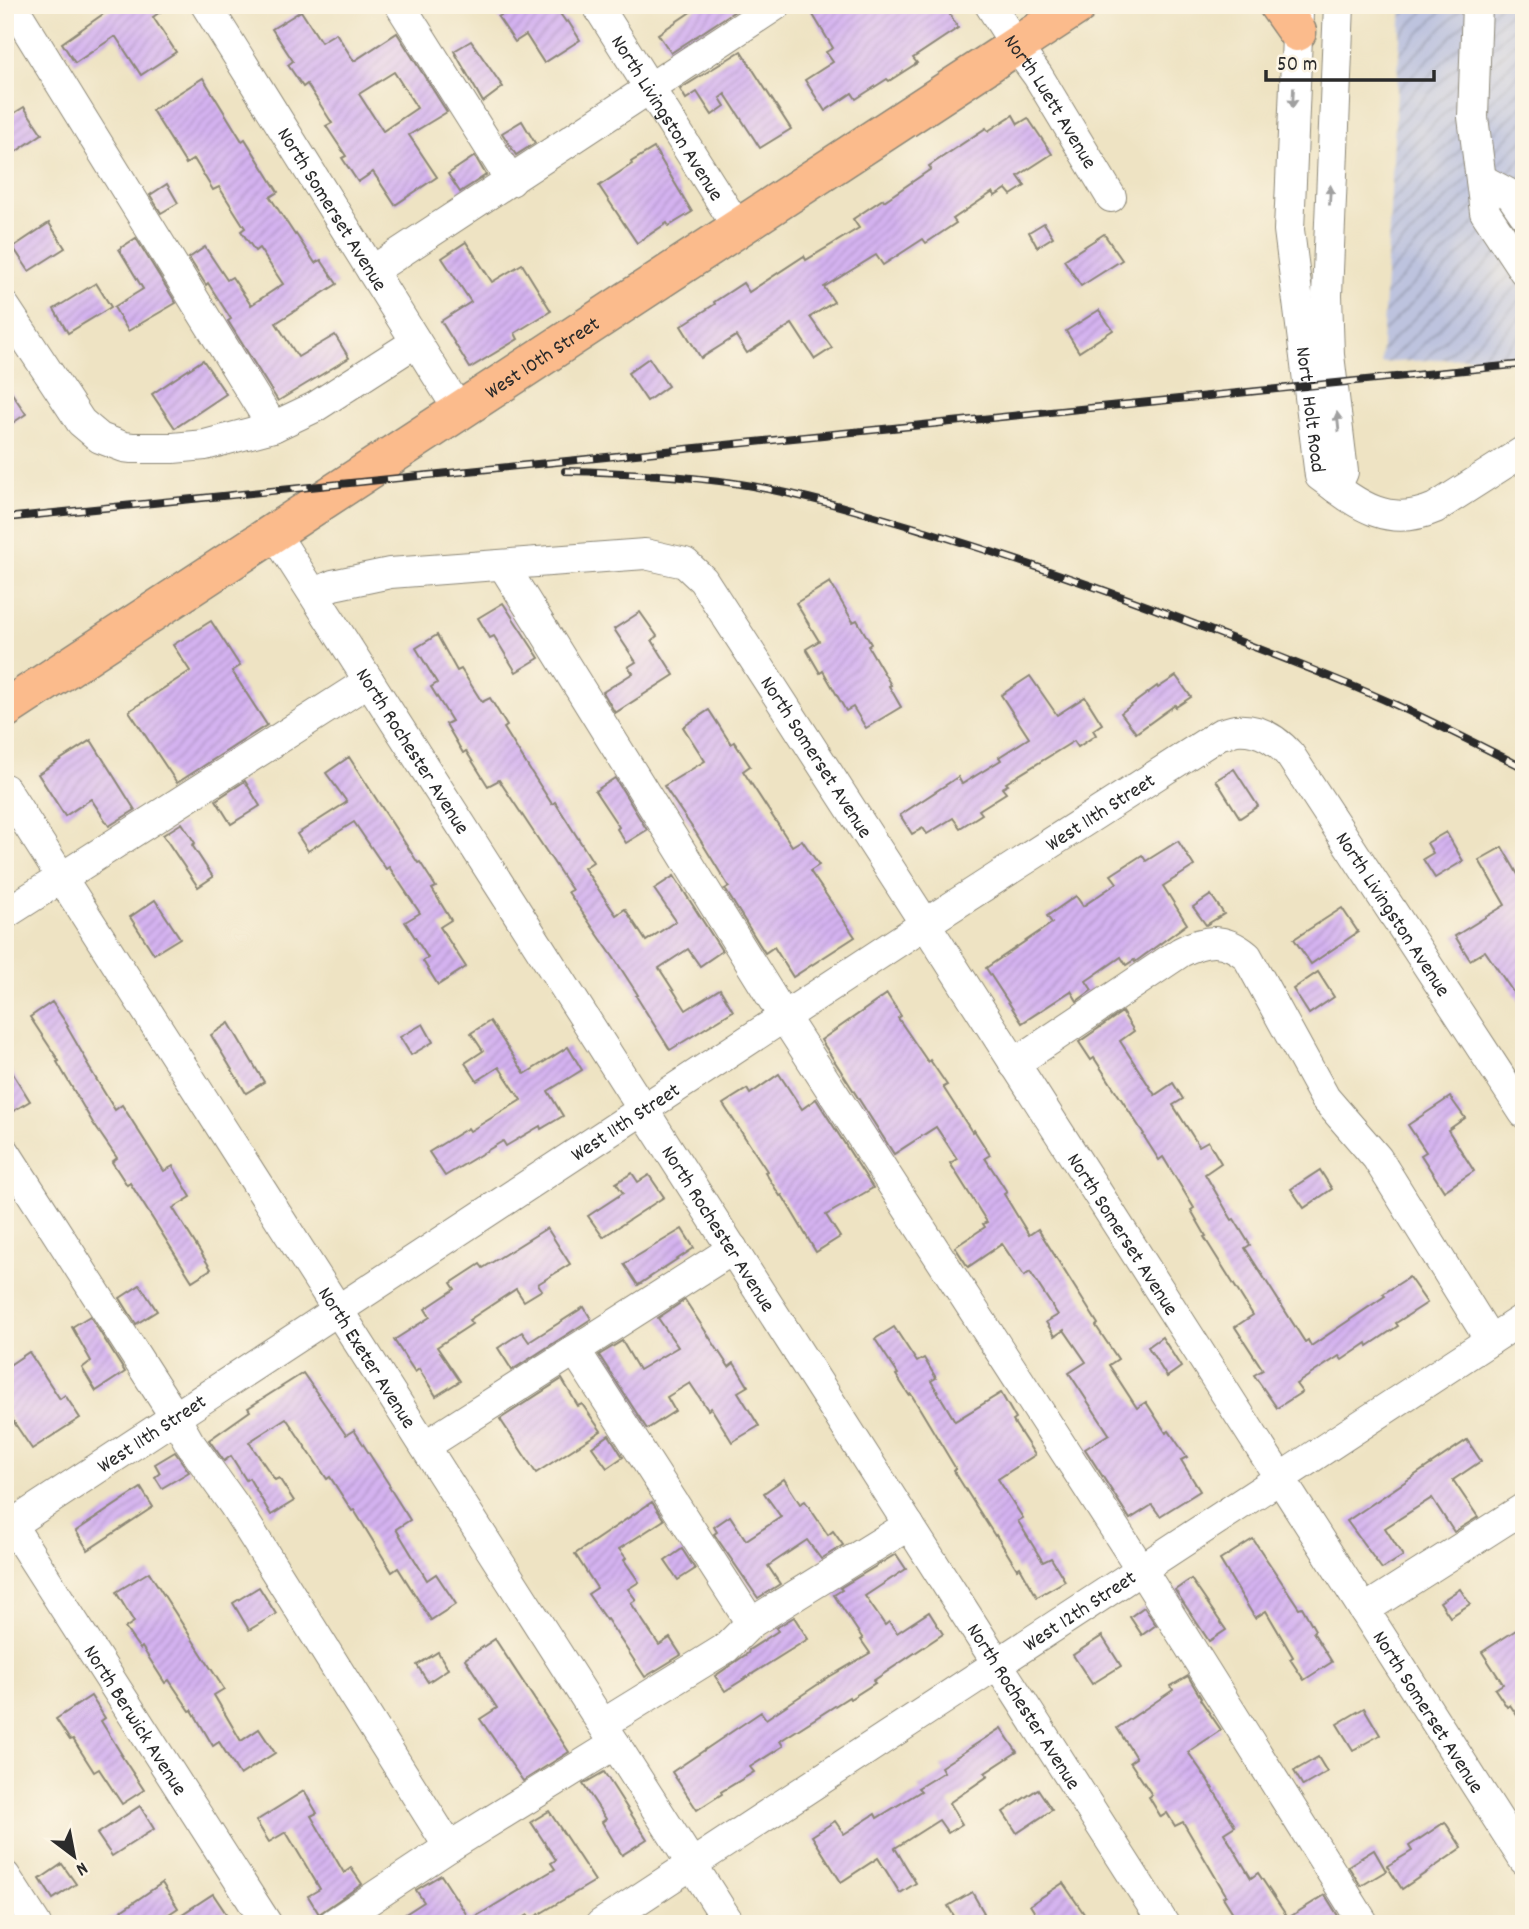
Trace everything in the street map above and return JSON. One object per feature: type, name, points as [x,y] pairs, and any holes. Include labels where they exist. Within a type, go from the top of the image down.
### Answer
[{"type":"main road","name":"West 10th Street","points":[[5,709],[1078,5]]},
{"type":"street","points":[[12,5],[272,427]]},
{"type":"street","name":"North Somerset Avenue","points":[[206,5],[460,412]]},
{"type":"street","points":[[400,5],[511,181]]},
{"type":"street","name":"North Livingston Avenue","points":[[597,5],[738,228]]},
{"type":"street","points":[[372,271],[776,5]]},
{"type":"street","name":"North Luett Avenue","points":[[990,5],[1038,76],[1111,197]]},
{"type":"street","name":"North Holt Road","points":[[1291,14],[1289,230],[1320,476],[1336,488],[1343,472],[1329,355],[1327,295],[1339,5]]},
{"type":"street","points":[[1477,5],[1473,117],[1485,212],[1524,271]]},
{"type":"street","points":[[1481,179],[1511,195],[1524,214]]},
{"type":"street","points":[[5,307],[75,415],[107,441],[132,448],[173,448],[205,444],[272,427],[315,407],[416,342]]},
{"type":"street","points":[[1336,488],[1369,509],[1395,517],[1409,516],[1435,508],[1524,451]]},
{"type":"street","name":"North Rochester Avenue","points":[[275,534],[1164,1924]]},
{"type":"street","name":"North Somerset Avenue","points":[[314,594],[333,585],[390,573],[645,554],[685,563],[703,580],[1524,1860]]},
{"type":"street","points":[[503,565],[784,1017],[1140,1569],[1364,1924]]},
{"type":"street","points":[[5,914],[369,681]]},
{"type":"street","name":"West 11th Street","points":[[7,1523],[175,1417],[925,924],[1220,734],[1234,730],[1251,730]]},
{"type":"street","name":"North Livingston Avenue","points":[[1251,730],[1273,739],[1290,755],[1524,1113]]},
{"type":"street","name":"North Exeter Avenue","points":[[5,789],[730,1924]]},
{"type":"street","points":[[1014,1064],[1181,952],[1200,943],[1218,942],[1236,946],[1247,956],[1325,1098],[1377,1158],[1490,1340]]},
{"type":"street","points":[[5,1152],[189,1442],[234,1505],[449,1847]]},
{"type":"street","points":[[425,1446],[733,1249]]},
{"type":"street","name":"West 12th Street","points":[[601,1924],[1524,1318]]},
{"type":"street","points":[[575,1350],[751,1623]]},
{"type":"street","points":[[1364,1610],[1524,1508]]},
{"type":"street","name":"North Berwick Avenue","points":[[7,1523],[267,1924]]},
{"type":"street","points":[[333,1924],[449,1847],[609,1734],[726,1648],[751,1623],[909,1525]]},
{"type":"street","points":[[5,1876],[36,1924]]},
{"type":"shaded area","points":[[1402,5],[1524,5],[1524,354],[1381,363]]},
{"type":"building","points":[[116,5],[170,5],[153,17],[176,52],[141,75],[114,37],[75,63],[62,43]]},
{"type":"building","points":[[517,5],[554,5],[580,40],[544,63],[526,35],[515,42],[498,17]]},
{"type":"building","points":[[701,5],[744,5],[671,53],[658,34]]},
{"type":"building","points":[[807,5],[944,5],[958,28],[913,58],[917,63],[889,81],[887,79],[856,99],[852,93],[825,111],[805,80],[833,62],[826,52],[833,48]]},
{"type":"building","points":[[301,11],[321,42],[336,33],[354,61],[397,33],[447,112],[409,135],[437,177],[395,205],[373,172],[358,182],[342,158],[346,156],[326,126],[332,123],[307,84],[303,87],[288,65],[293,61],[272,29]],"holes":[[[394,72],[417,108],[383,131],[359,94]]]},
{"type":"building","points":[[471,41],[503,87],[483,102],[454,51]]},
{"type":"building","points":[[741,51],[791,129],[760,148],[725,94],[720,98],[725,106],[712,115],[697,92],[686,99],[680,89]]},
{"type":"building","points":[[203,78],[278,192],[270,197],[315,263],[321,260],[337,284],[276,323],[298,357],[335,335],[349,358],[278,401],[228,321],[231,319],[189,258],[205,247],[227,280],[232,277],[251,305],[283,284],[259,248],[255,251],[241,231],[245,228],[219,187],[213,190],[194,159],[186,164],[152,110]]},
{"type":"building","points":[[24,107],[42,134],[5,159],[5,119]]},
{"type":"building","points":[[1013,115],[1018,124],[1028,118],[1052,154],[1018,176],[1025,186],[1011,195],[1006,189],[995,196],[993,192],[953,219],[956,223],[926,243],[923,239],[883,265],[876,255],[824,287],[834,302],[810,317],[832,348],[815,359],[792,324],[747,353],[736,336],[701,358],[681,326],[743,283],[749,292],[804,256],[806,260],[859,228],[853,219],[931,169],[929,166],[986,128],[988,131]]},
{"type":"building","points":[[522,121],[535,143],[516,155],[502,133]]},
{"type":"building","points":[[654,148],[692,212],[669,226],[667,223],[637,243],[599,186]]},
{"type":"building","points":[[475,156],[486,175],[460,192],[448,174]]},
{"type":"building","points":[[167,184],[178,203],[161,213],[150,195]]},
{"type":"building","points":[[49,223],[65,248],[29,271],[13,247]]},
{"type":"building","points":[[1044,223],[1053,237],[1037,247],[1029,232]]},
{"type":"building","points":[[1104,234],[1122,260],[1081,286],[1064,260]]},
{"type":"building","points":[[136,238],[176,303],[128,331],[114,307],[143,289],[119,249]]},
{"type":"building","points":[[466,242],[492,282],[522,264],[551,311],[515,333],[518,339],[470,368],[441,321],[471,302],[442,258]]},
{"type":"building","points":[[96,283],[111,307],[68,333],[54,309]]},
{"type":"building","points":[[1099,310],[1113,330],[1079,352],[1066,331]]},
{"type":"building","points":[[649,358],[668,386],[647,401],[628,373]]},
{"type":"building","points":[[203,360],[226,394],[175,428],[152,394]]},
{"type":"building","points":[[5,383],[26,414],[5,428]]},
{"type":"building","points":[[830,582],[853,622],[857,620],[871,644],[868,646],[901,707],[866,728],[853,707],[846,711],[823,671],[820,673],[806,649],[819,641],[796,603]]},
{"type":"building","points":[[503,603],[539,658],[516,672],[494,636],[490,638],[478,618]]},
{"type":"building","points":[[640,612],[657,636],[652,640],[674,675],[615,713],[603,692],[633,673],[628,667],[636,662],[614,629]]},
{"type":"building","points":[[211,621],[240,666],[232,671],[267,725],[177,783],[129,711],[190,671],[173,645]]},
{"type":"building","points":[[437,635],[457,671],[461,669],[482,702],[490,698],[507,726],[504,728],[530,770],[552,804],[555,802],[593,862],[584,868],[616,915],[625,909],[646,941],[676,921],[654,889],[674,876],[722,951],[700,966],[688,949],[659,968],[686,1010],[720,989],[733,1011],[670,1050],[636,996],[638,995],[568,892],[572,890],[499,780],[488,786],[466,751],[463,753],[446,724],[452,721],[431,687],[437,683],[416,648]]},
{"type":"building","points":[[1030,676],[1057,715],[1085,697],[1102,724],[1093,730],[1096,735],[1078,747],[1074,741],[1006,783],[1008,785],[1002,788],[1006,793],[979,810],[982,814],[960,828],[953,818],[927,834],[923,828],[912,834],[900,815],[958,777],[962,784],[1001,760],[999,757],[1029,738],[1001,695]]},
{"type":"building","points":[[1176,676],[1191,697],[1136,733],[1121,713],[1157,686],[1158,688]]},
{"type":"building","points":[[709,710],[731,744],[734,742],[750,766],[743,771],[792,846],[802,840],[819,865],[810,871],[855,937],[793,977],[774,947],[765,953],[725,889],[729,887],[664,786],[705,761],[683,727]]},
{"type":"building","points":[[91,740],[135,810],[109,826],[91,799],[65,816],[38,774]]},
{"type":"building","points":[[349,757],[436,887],[432,889],[451,920],[440,927],[466,967],[438,985],[423,961],[428,958],[405,922],[420,913],[354,822],[308,851],[297,834],[347,802],[326,773]]},
{"type":"building","points":[[1234,769],[1258,806],[1240,818],[1216,780]]},
{"type":"building","points":[[615,778],[647,830],[626,843],[617,829],[619,827],[595,791]]},
{"type":"building","points":[[245,781],[260,806],[231,824],[216,800]]},
{"type":"building","points":[[182,823],[195,843],[192,845],[213,877],[198,887],[163,835]]},
{"type":"building","points":[[1446,832],[1463,861],[1435,878],[1423,859],[1433,853],[1427,843]]},
{"type":"building","points":[[1178,841],[1194,866],[1163,886],[1187,924],[1135,962],[1134,960],[1126,965],[1121,957],[1086,981],[1092,990],[1077,1001],[1071,991],[1022,1023],[986,968],[1052,923],[1047,916],[1076,896],[1083,906],[1117,883],[1111,875],[1142,855],[1146,861]]},
{"type":"building","points":[[1502,847],[1524,885],[1524,1008],[1485,951],[1470,960],[1455,936],[1505,905],[1479,860]]},
{"type":"building","points":[[1211,895],[1224,914],[1206,925],[1193,907]]},
{"type":"building","points":[[155,900],[180,938],[154,954],[130,917]]},
{"type":"building","points":[[1342,908],[1358,932],[1311,964],[1294,939]]},
{"type":"building","points":[[1318,972],[1334,997],[1309,1014],[1293,989]]},
{"type":"building","points":[[887,994],[901,1016],[898,1018],[947,1085],[943,1087],[990,1155],[985,1158],[1007,1192],[1004,1194],[1029,1235],[1038,1229],[1098,1324],[1096,1326],[1118,1359],[1109,1365],[1137,1408],[1146,1402],[1166,1433],[1169,1431],[1187,1457],[1181,1460],[1200,1491],[1160,1516],[1152,1505],[1130,1519],[1085,1449],[1109,1434],[1069,1373],[1086,1362],[1064,1330],[1055,1336],[1046,1322],[1058,1315],[1030,1272],[1024,1276],[1002,1244],[968,1267],[955,1247],[985,1227],[983,1224],[987,1222],[950,1163],[957,1159],[936,1127],[894,1154],[821,1040]]},
{"type":"building","points":[[52,1002],[115,1110],[122,1105],[164,1171],[173,1166],[191,1197],[173,1208],[211,1269],[192,1281],[130,1183],[127,1185],[112,1162],[117,1158],[30,1017]]},
{"type":"building","points":[[1122,1012],[1134,1031],[1120,1041],[1155,1095],[1173,1083],[1183,1099],[1173,1105],[1199,1146],[1208,1141],[1221,1163],[1205,1174],[1250,1245],[1245,1248],[1305,1342],[1308,1340],[1311,1346],[1409,1277],[1427,1303],[1368,1346],[1367,1343],[1342,1360],[1339,1356],[1296,1384],[1302,1392],[1277,1408],[1254,1375],[1263,1370],[1235,1327],[1253,1315],[1204,1237],[1206,1236],[1191,1210],[1194,1208],[1163,1157],[1159,1160],[1094,1058],[1091,1060],[1079,1042]]},
{"type":"building","points":[[490,1021],[525,1074],[568,1047],[582,1070],[548,1091],[563,1116],[506,1146],[503,1141],[445,1176],[429,1152],[521,1100],[499,1067],[477,1081],[465,1063],[483,1051],[471,1033]]},
{"type":"building","points":[[229,1023],[264,1082],[246,1093],[211,1035]]},
{"type":"building","points":[[423,1024],[433,1042],[411,1055],[400,1037]]},
{"type":"building","points":[[5,1061],[30,1101],[5,1116]]},
{"type":"building","points":[[779,1074],[802,1109],[816,1099],[873,1188],[826,1215],[840,1237],[816,1252],[723,1104],[747,1089],[750,1094]]},
{"type":"building","points":[[1450,1097],[1465,1118],[1448,1130],[1474,1171],[1444,1191],[1421,1155],[1426,1152],[1408,1125]]},
{"type":"building","points":[[1320,1170],[1332,1189],[1304,1208],[1291,1189]]},
{"type":"building","points":[[632,1173],[638,1182],[649,1175],[664,1197],[603,1237],[588,1216],[623,1193],[616,1183]]},
{"type":"building","points":[[547,1228],[570,1264],[538,1284],[542,1290],[524,1301],[516,1289],[469,1320],[472,1324],[437,1347],[460,1381],[436,1396],[419,1369],[415,1372],[394,1340],[430,1317],[425,1309],[455,1289],[451,1283],[480,1264],[483,1268]]},
{"type":"building","points":[[682,1229],[694,1248],[638,1285],[624,1264]]},
{"type":"building","points":[[140,1285],[157,1311],[136,1324],[120,1298]]},
{"type":"building","points":[[685,1300],[729,1367],[734,1363],[748,1386],[738,1392],[759,1426],[732,1442],[711,1408],[708,1410],[690,1383],[667,1397],[675,1411],[647,1429],[599,1355],[622,1341],[639,1370],[678,1347],[658,1318]]},
{"type":"building","points":[[584,1307],[591,1319],[512,1370],[498,1348],[522,1332],[529,1342]]},
{"type":"building","points":[[90,1316],[125,1372],[96,1391],[82,1368],[91,1361],[72,1327]]},
{"type":"building","points":[[894,1327],[917,1362],[924,1358],[936,1378],[931,1381],[955,1421],[1001,1393],[1016,1419],[1013,1421],[1035,1455],[998,1479],[1023,1518],[1018,1521],[1043,1562],[1051,1558],[1065,1581],[1037,1597],[1020,1567],[1017,1569],[954,1471],[956,1469],[875,1339]]},
{"type":"building","points":[[1162,1337],[1181,1367],[1167,1377],[1148,1347]]},
{"type":"building","points":[[29,1352],[60,1399],[65,1395],[80,1418],[32,1449],[5,1409],[5,1368]]},
{"type":"building","points":[[303,1373],[346,1435],[354,1430],[410,1520],[396,1529],[427,1580],[436,1574],[456,1604],[431,1620],[398,1568],[392,1572],[354,1510],[352,1511],[330,1477],[327,1479],[286,1418],[249,1442],[275,1480],[279,1478],[294,1501],[271,1515],[249,1478],[246,1480],[231,1456],[224,1461],[209,1440],[250,1411],[248,1408]]},
{"type":"building","points":[[562,1379],[578,1406],[582,1404],[601,1431],[536,1473],[500,1419]]},
{"type":"building","points":[[609,1435],[623,1457],[607,1468],[592,1447]]},
{"type":"building","points":[[1467,1440],[1481,1461],[1453,1480],[1478,1517],[1454,1532],[1432,1498],[1385,1528],[1403,1556],[1382,1569],[1347,1521]]},
{"type":"building","points":[[175,1452],[189,1472],[162,1488],[155,1477],[160,1473],[155,1464]]},
{"type":"building","points":[[784,1479],[800,1504],[805,1501],[828,1535],[833,1531],[843,1545],[821,1559],[807,1540],[768,1566],[780,1584],[758,1598],[714,1534],[717,1532],[714,1527],[730,1516],[746,1540],[781,1517],[764,1493]]},
{"type":"building","points":[[141,1488],[153,1507],[88,1550],[76,1531]]},
{"type":"building","points":[[652,1502],[664,1520],[619,1549],[639,1582],[628,1589],[636,1600],[631,1603],[659,1645],[670,1638],[681,1655],[645,1677],[588,1594],[597,1588],[575,1554]]},
{"type":"building","points":[[1253,1539],[1299,1608],[1302,1607],[1315,1630],[1313,1632],[1332,1662],[1304,1680],[1290,1659],[1293,1657],[1266,1611],[1255,1618],[1220,1560]]},
{"type":"building","points":[[682,1549],[695,1569],[678,1580],[665,1561]]},
{"type":"building","points":[[896,1554],[906,1569],[865,1596],[885,1625],[889,1622],[897,1633],[929,1612],[943,1634],[873,1681],[875,1683],[780,1741],[783,1746],[750,1767],[754,1772],[697,1810],[672,1772],[761,1712],[766,1719],[870,1653],[834,1595],[842,1590],[840,1588]]},
{"type":"building","points":[[149,1572],[224,1689],[214,1695],[241,1741],[259,1729],[275,1753],[240,1775],[219,1742],[213,1746],[192,1710],[190,1711],[169,1680],[165,1683],[142,1647],[140,1649],[125,1628],[134,1622],[116,1592]]},
{"type":"building","points":[[1191,1579],[1226,1630],[1209,1641],[1175,1590]]},
{"type":"building","points":[[259,1587],[276,1614],[249,1630],[233,1603]]},
{"type":"building","points":[[1460,1589],[1470,1604],[1450,1617],[1440,1602]]},
{"type":"building","points":[[1144,1607],[1156,1625],[1142,1635],[1130,1617]]},
{"type":"building","points":[[794,1617],[808,1639],[725,1691],[715,1676]]},
{"type":"building","points":[[1516,1630],[1524,1641],[1524,1726],[1495,1689],[1503,1684],[1482,1652]]},
{"type":"building","points":[[1102,1636],[1121,1666],[1092,1684],[1073,1655]]},
{"type":"building","points":[[495,1639],[569,1752],[523,1781],[480,1719],[497,1708],[465,1659]]},
{"type":"building","points":[[438,1652],[448,1669],[428,1682],[417,1665]]},
{"type":"building","points":[[1188,1676],[1221,1730],[1188,1752],[1235,1826],[1224,1833],[1251,1878],[1258,1873],[1288,1918],[1325,1895],[1343,1924],[1240,1924],[1183,1822],[1175,1826],[1167,1813],[1161,1817],[1149,1797],[1152,1795],[1130,1762],[1136,1758],[1117,1728],[1173,1690],[1171,1686]]},
{"type":"building","points":[[91,1696],[105,1718],[101,1721],[144,1790],[122,1804],[99,1769],[94,1772],[73,1739],[70,1740],[56,1719]]},
{"type":"building","points":[[1364,1708],[1380,1735],[1353,1750],[1337,1724]]},
{"type":"building","points":[[1001,1728],[1017,1752],[985,1773],[988,1776],[949,1803],[962,1824],[948,1833],[939,1820],[895,1848],[916,1883],[900,1893],[878,1858],[841,1882],[812,1836],[835,1821],[844,1834],[875,1814],[877,1818],[921,1791],[918,1788],[944,1772],[941,1767]]},
{"type":"building","points":[[1318,1757],[1327,1772],[1303,1786],[1294,1771]]},
{"type":"building","points":[[604,1772],[647,1839],[622,1855],[602,1822],[606,1819],[583,1784]]},
{"type":"building","points":[[1038,1789],[1052,1810],[1017,1833],[1003,1812]]},
{"type":"building","points":[[304,1791],[317,1813],[311,1816],[344,1873],[351,1868],[362,1884],[319,1914],[308,1896],[320,1889],[286,1832],[269,1842],[256,1821]]},
{"type":"building","points":[[140,1806],[154,1829],[112,1856],[97,1834]]},
{"type":"building","points":[[549,1811],[595,1881],[531,1919],[528,1915],[513,1924],[390,1924],[424,1902],[416,1890],[441,1875],[470,1920],[555,1869],[551,1863],[556,1860],[531,1822]]},
{"type":"building","points":[[1445,1822],[1462,1848],[1402,1889],[1387,1866],[1412,1851],[1409,1846]]},
{"type":"building","points":[[1374,1850],[1386,1871],[1361,1886],[1348,1866]]},
{"type":"building","points":[[62,1864],[76,1884],[53,1899],[40,1879]]},
{"type":"building","points":[[162,1883],[178,1908],[154,1924],[102,1924]]},
{"type":"building","points":[[1063,1883],[1091,1924],[1042,1924],[1030,1905]]},
{"type":"building","points":[[972,1892],[984,1913],[967,1924],[959,1924],[948,1906]]},
{"type":"building","points":[[213,1894],[227,1915],[213,1924],[167,1924]]},
{"type":"railway","points":[[5,518],[1524,364]]},
{"type":"railway","points":[[565,471],[650,474],[759,487],[929,532],[1096,587],[1296,663],[1396,705],[1524,768]]}]
